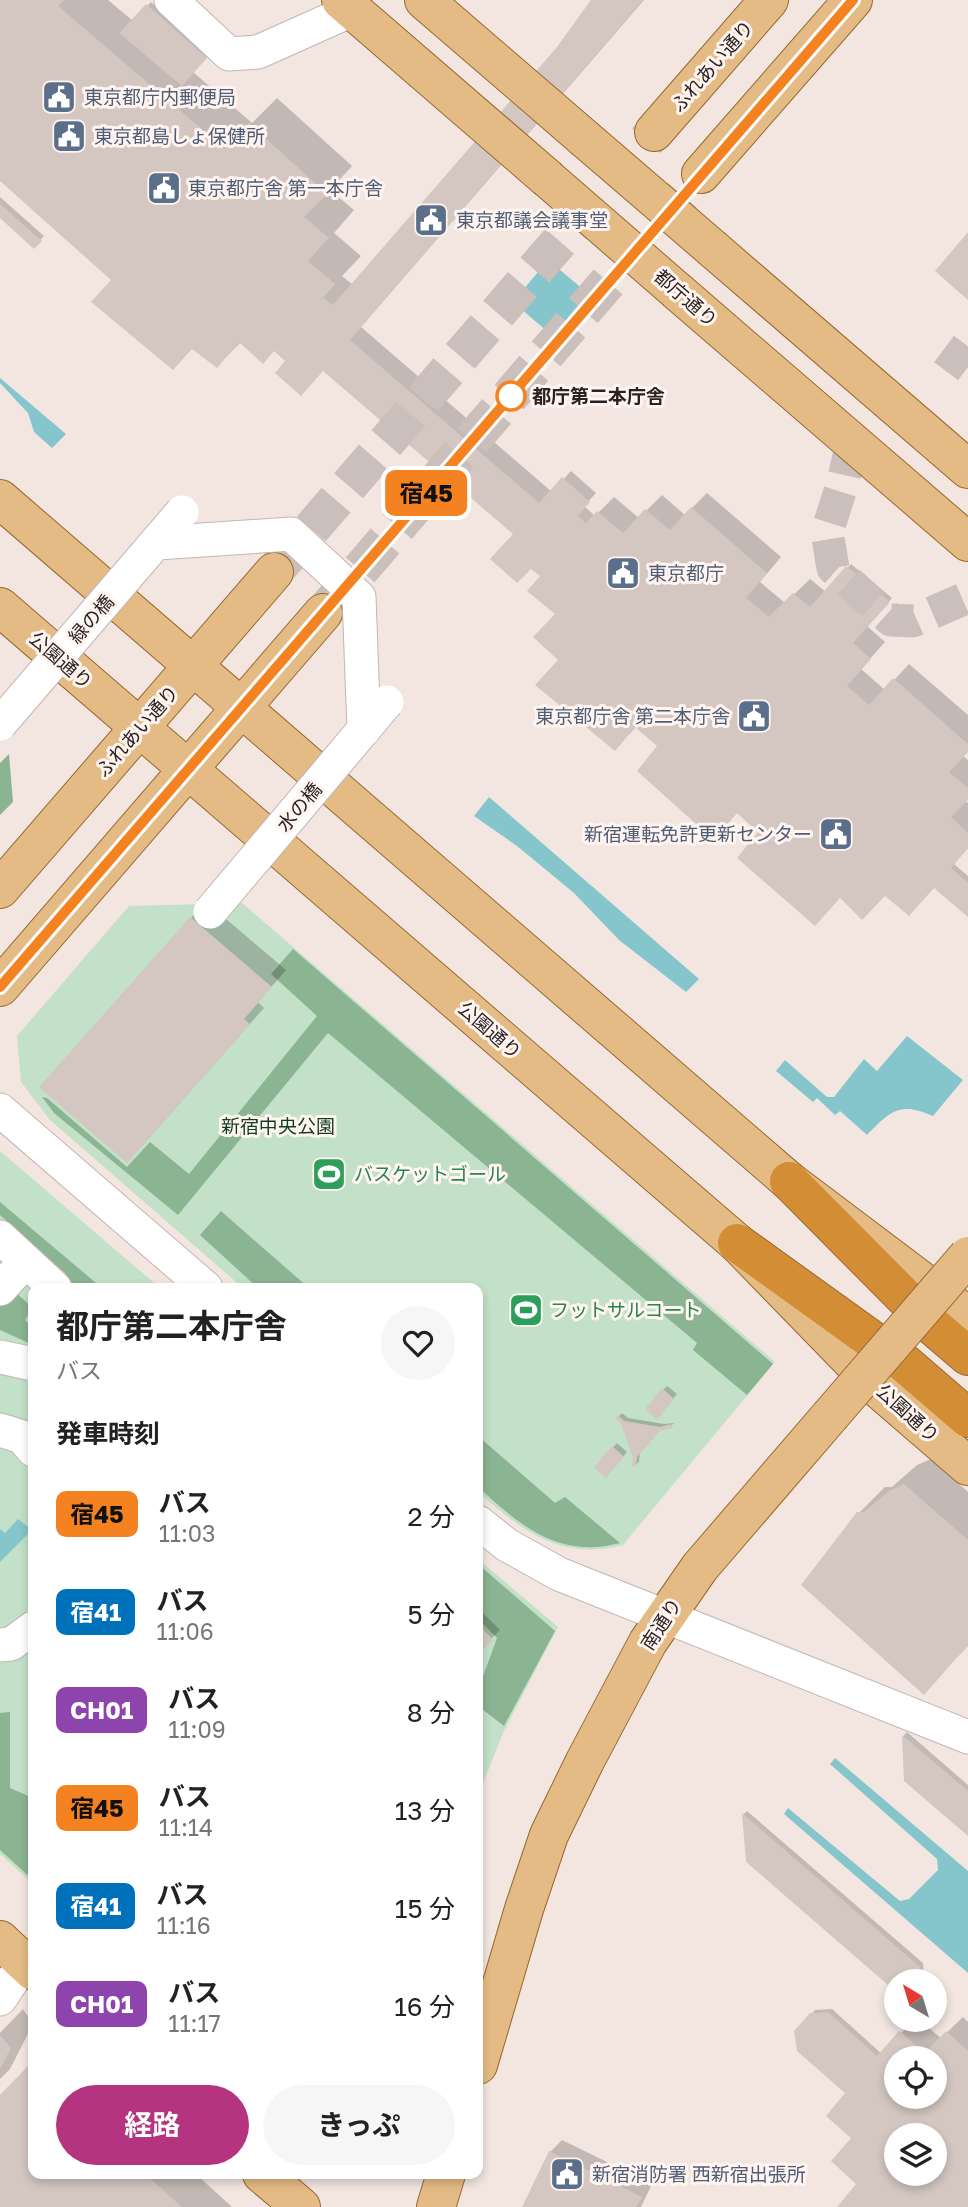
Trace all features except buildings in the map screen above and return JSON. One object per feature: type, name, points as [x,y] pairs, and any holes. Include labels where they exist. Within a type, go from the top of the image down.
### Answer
[{"type":"highway","points":[[789,1181],[951,1321],[968,1356]]},
{"type":"highway","points":[[737,1243],[904,1363],[968,1418]]},
{"type":"main road","points":[[424,0],[968,469]]},
{"type":"main road","name":"ふれあい通り","points":[[654,132],[769,0]]},
{"type":"main road","points":[[701,174],[853,0]]},
{"type":"main road","name":"都庁通り","points":[[346,5],[968,542]]},
{"type":"main road","points":[[0,499],[789,1181]]},
{"type":"main road","name":"ふれあい通り","points":[[0,889],[274,572]]},
{"type":"main road","name":"公園通り","points":[[0,607],[737,1243],[880,1390],[968,1466]]},
{"type":"main road","points":[[0,987],[323,613]]},
{"type":"main road","name":"南通り","points":[[483,2048],[549,1835],[584,1761],[648,1642],[700,1567],[968,1256]]},
{"type":"main road","points":[[268,2179],[301,2207]]},
{"type":"main road","points":[[436,2207],[444,2179]]},
{"type":"street","points":[[171,0],[229,54],[258,52],[346,5]]},
{"type":"street","name":"緑の橋","points":[[0,724],[182,512]]},
{"type":"street","points":[[157,543],[291,534],[359,597],[364,730]]},
{"type":"street","name":"水の橋","points":[[210,912],[387,702]]},
{"type":"street","points":[[0,1110],[200,1283]]},
{"type":"street","points":[[0,1237],[50,1283]]},
{"type":"street","points":[[0,1289],[26,1261]]},
{"type":"street","points":[[0,1356],[28,1363]]},
{"type":"street","points":[[0,1430],[22,1437],[28,1444]]},
{"type":"street","points":[[483,1526],[507,1545],[559,1574],[968,1737]]},
{"type":"street","points":[[0,1645],[11,1644],[28,1632]]},
{"type":"street","points":[[0,1999],[19,1958]]},
{"type":"green space","points":[[9,754],[13,802],[0,815],[0,763]]},
{"type":"green space","name":"新宿中央公園","points":[[242,903],[775,1362],[623,1545],[601,1549],[561,1546],[527,1530],[483,1496],[483,1283],[237,1283],[50,1120],[21,1082],[17,1036],[129,906]]},
{"type":"green space","points":[[293,949],[773,1364],[747,1395],[693,1350],[697,1343],[328,1033],[178,1215],[54,1113],[42,1097],[47,1098],[127,1167],[150,1142],[189,1174],[317,1016],[271,974]]},
{"type":"green space","points":[[0,1151],[154,1283],[28,1283],[28,1879],[0,1854]]},
{"type":"green space","points":[[0,1202],[96,1283],[68,1283],[65,1273],[0,1215]]},
{"type":"green space","points":[[221,1211],[303,1283],[253,1283],[200,1235]]},
{"type":"green space","points":[[14,1291],[28,1304],[28,1316],[25,1320],[28,1323],[28,1343],[0,1330],[0,1306]]},
{"type":"green space","points":[[483,1440],[555,1503],[565,1497],[620,1543],[598,1547],[559,1543],[525,1526],[483,1491]]},
{"type":"green space","points":[[483,1563],[558,1627],[503,1733],[483,1783]]},
{"type":"green space","points":[[483,1568],[555,1631],[504,1726],[483,1710],[483,1676],[497,1638],[483,1624]]},
{"type":"green space","points":[[10,1712],[10,1788],[28,1796],[28,1875],[0,1850],[0,1713]]},
{"type":"water","points":[[548,260],[590,295],[555,338],[513,302]]},
{"type":"water","points":[[0,378],[66,434],[52,448],[34,432],[28,413],[0,383]]},
{"type":"water","points":[[489,797],[699,979],[686,992],[619,940],[574,893],[517,846],[474,816]]},
{"type":"water","points":[[907,1036],[963,1080],[933,1116],[912,1109],[896,1111],[889,1114],[867,1135],[840,1111],[835,1115],[817,1098],[813,1102],[776,1071],[785,1060],[827,1097],[834,1097],[864,1059],[877,1071]]},
{"type":"water","points":[[18,1519],[28,1527],[28,1534],[0,1562],[0,1529],[5,1533]]},
{"type":"water","points":[[835,1758],[968,1871],[968,1973],[784,1814],[788,1808],[900,1901],[909,1899],[938,1870],[937,1859],[830,1764]]},
{"type":"tunnel","points":[[274,572],[654,132]]},
{"type":"tunnel","points":[[323,613],[701,174]]},
{"type":"tunnel","points":[[944,349],[968,367]]},
{"type":"tunnel","points":[[852,443],[827,532],[833,568],[891,620],[913,621],[968,597]]},
{"type":"bus line","name":"宿45","points":[[0,987],[853,0]]},
{"type":"place","name":"東京都庁内郵便局","points":[[59,97]]},
{"type":"place","name":"東京都島しょ保健所","points":[[69,136]]},
{"type":"place","name":"東京都庁舎 第一本庁舎","points":[[164,188]]},
{"type":"place","name":"東京都議会議事堂","points":[[431,220]]},
{"type":"place","name":"都庁第二本庁舎","points":[[511,396]]},
{"type":"place","name":"東京都庁","points":[[623,573]]},
{"type":"place","name":"東京都庁舎 第二本庁舎","points":[[754,716]]},
{"type":"place","name":"新宿運転免許更新センター","points":[[836,834]]},
{"type":"place","name":"バスケットゴール","points":[[329,1174]]},
{"type":"place","name":"フットサルコート","points":[[526,1310]]},
{"type":"place","name":"新宿消防署 西新宿出張所","points":[[567,2174]]}]
